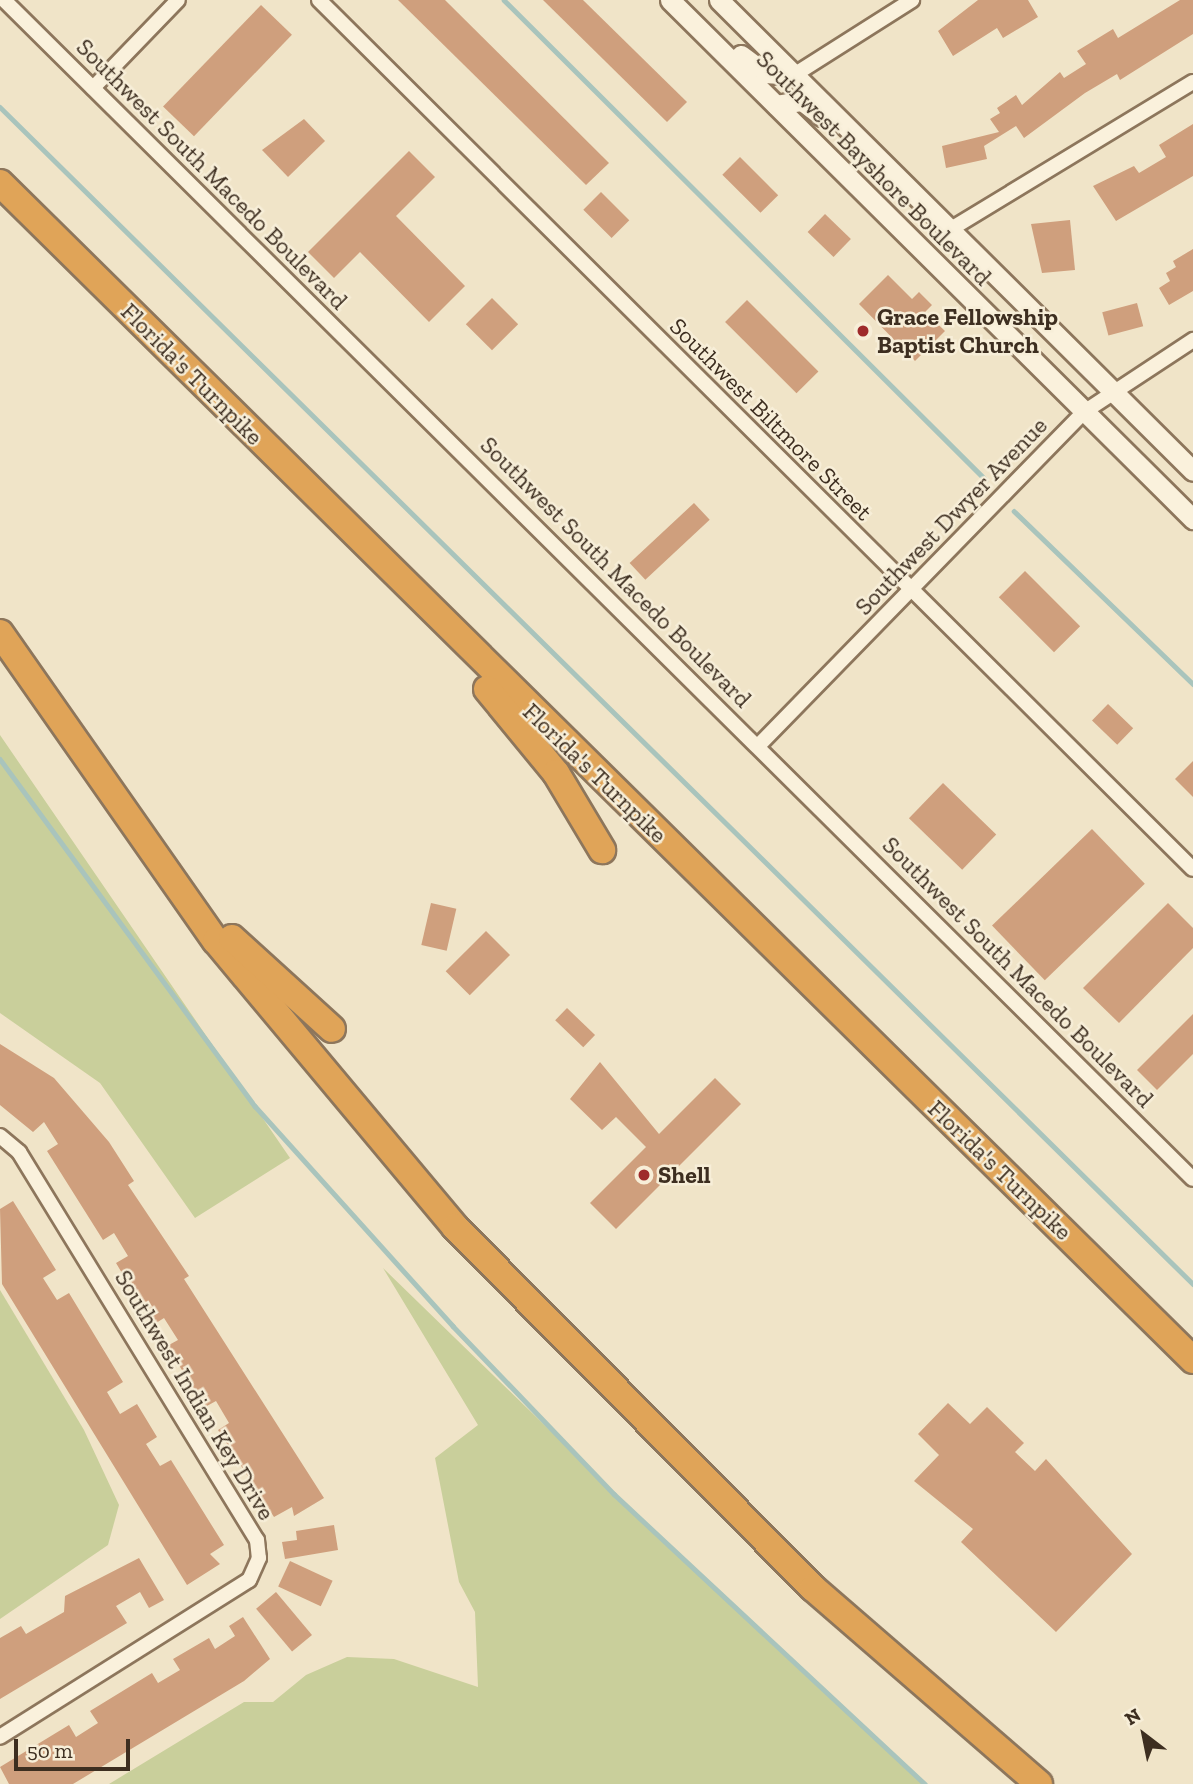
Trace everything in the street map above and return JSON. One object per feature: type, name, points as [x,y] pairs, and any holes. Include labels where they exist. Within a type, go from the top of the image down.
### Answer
[{"type":"highway","name":"Florida's Turnpike","points":[[0,183],[396,578],[1193,1360]]},
{"type":"highway","points":[[396,578],[429,628],[555,773],[602,849]]},
{"type":"highway","points":[[0,634],[216,942],[437,1206],[579,1356],[813,1588],[1039,1784]]},
{"type":"highway","points":[[156,858],[236,943],[332,1028]]},
{"type":"main road","name":"Southwest Bayshore Boulevard","points":[[670,0],[1193,519]]},
{"type":"main road","points":[[686,0],[751,64],[778,76],[794,75]]},
{"type":"main road","name":"Southwest Bayshore Boulevard","points":[[719,0],[1193,471]]},
{"type":"main road","points":[[776,105],[803,101],[898,194],[922,201]]},
{"type":"street","name":"Southwest South Macedo Boulevard","points":[[4,0],[759,745],[1193,1178]]},
{"type":"street","points":[[93,88],[178,0]]},
{"type":"street","name":"Southwest Biltmore Street","points":[[319,0],[1193,869]]},
{"type":"street","points":[[794,75],[912,0]]},
{"type":"street","points":[[951,229],[1193,82]]},
{"type":"street","name":"Southwest Dwyer Avenue","points":[[759,745],[1084,412],[1193,340]]},
{"type":"street","name":"Southwest Indian Key Drive","points":[[0,1136],[27,1164],[257,1540],[259,1558],[249,1580],[0,1737]]},
{"type":"green space","points":[[0,735],[290,1158],[195,1218],[100,1083],[0,1013]]},
{"type":"green space","points":[[383,1268],[639,1517],[927,1784],[109,1784],[244,1702],[273,1702],[306,1675],[347,1657],[394,1659],[478,1687],[475,1612],[459,1582],[435,1458],[478,1425]]},
{"type":"green space","points":[[0,1290],[84,1430],[119,1505],[108,1545],[0,1619]]},
{"type":"building","points":[[398,0],[445,0],[609,163],[586,185]]},
{"type":"building","points":[[543,0],[583,0],[687,102],[667,122]]},
{"type":"building","points":[[978,0],[1028,0],[1038,17],[1003,38],[997,28],[953,56],[938,31]]},
{"type":"building","points":[[1180,0],[1193,0],[1193,34],[1120,80],[1117,74],[1085,93],[1024,138],[1016,126],[984,146],[987,159],[946,168],[942,146],[999,132],[990,119],[1000,113],[997,108],[1016,95],[1022,105],[1060,72],[1064,78],[1086,64],[1077,51],[1113,29],[1118,38]]},
{"type":"building","points":[[261,5],[292,35],[194,136],[163,106]]},
{"type":"building","points":[[304,119],[325,141],[288,177],[262,150]]},
{"type":"building","points":[[1193,124],[1193,176],[1116,221],[1093,186],[1134,166],[1139,173],[1166,157],[1159,145]]},
{"type":"building","points":[[409,151],[435,177],[396,216],[465,286],[429,322],[360,252],[334,278],[308,252]]},
{"type":"building","points":[[740,157],[778,195],[761,213],[722,175]]},
{"type":"building","points":[[601,192],[629,220],[612,238],[583,210]]},
{"type":"building","points":[[825,214],[851,239],[834,257],[808,232]]},
{"type":"building","points":[[1070,220],[1075,270],[1042,273],[1031,224]]},
{"type":"building","points":[[1193,249],[1193,291],[1169,305],[1159,288],[1170,281],[1166,273],[1176,267],[1173,261]]},
{"type":"building","points":[[888,275],[912,299],[919,292],[932,305],[925,312],[945,331],[915,361],[859,304]]},
{"type":"building","points":[[492,298],[518,324],[492,350],[466,324]]},
{"type":"building","points":[[747,300],[818,371],[796,393],[725,322]]},
{"type":"building","points":[[1137,303],[1143,326],[1108,335],[1102,312]]},
{"type":"building","points":[[694,503],[710,520],[645,580],[630,563]]},
{"type":"building","points":[[1025,571],[1080,626],[1054,652],[999,597]]},
{"type":"building","points":[[1108,704],[1133,728],[1117,745],[1092,721]]},
{"type":"building","points":[[1193,761],[1193,797],[1175,779]]},
{"type":"building","points":[[943,783],[996,834],[962,870],[909,818]]},
{"type":"building","points":[[1092,829],[1145,884],[1045,980],[992,926]]},
{"type":"building","points":[[431,903],[456,909],[447,951],[421,945]]},
{"type":"building","points":[[1168,903],[1193,928],[1193,948],[1119,1023],[1083,988]]},
{"type":"building","points":[[486,931],[510,955],[470,995],[446,971]]},
{"type":"building","points":[[567,1008],[595,1035],[583,1047],[555,1020]]},
{"type":"building","points":[[1193,1014],[1193,1054],[1157,1090],[1137,1070]]},
{"type":"building","points":[[0,1044],[54,1078],[109,1142],[134,1181],[128,1185],[189,1276],[184,1279],[324,1498],[294,1516],[292,1507],[274,1517],[218,1430],[229,1423],[216,1401],[205,1407],[167,1346],[178,1340],[164,1318],[153,1325],[116,1263],[128,1256],[114,1233],[103,1240],[47,1151],[58,1144],[44,1122],[33,1132],[0,1105]]},
{"type":"building","name":"Shell","points":[[600,1062],[659,1134],[715,1078],[741,1104],[616,1229],[590,1203],[646,1147],[616,1117],[602,1130],[570,1099]]},
{"type":"building","points":[[13,1201],[56,1270],[43,1278],[57,1300],[69,1293],[123,1382],[107,1392],[120,1414],[137,1404],[157,1437],[146,1444],[160,1466],[171,1460],[224,1545],[210,1554],[220,1564],[187,1585],[2,1284],[0,1209]]},
{"type":"building","points":[[948,1403],[970,1424],[987,1407],[1024,1443],[1015,1452],[1035,1471],[1046,1459],[1132,1554],[1056,1632],[961,1542],[973,1529],[914,1481],[939,1455],[918,1434]]},
{"type":"building","points":[[334,1525],[338,1550],[285,1559],[282,1542],[297,1540],[296,1531]]},
{"type":"building","points":[[139,1558],[164,1600],[149,1608],[140,1592],[116,1606],[127,1623],[0,1699],[0,1638],[21,1626],[26,1634],[64,1612],[65,1596]]},
{"type":"building","points":[[290,1561],[333,1581],[321,1606],[278,1586]]},
{"type":"building","points":[[276,1592],[312,1635],[292,1652],[256,1609]]},
{"type":"building","points":[[243,1617],[270,1659],[244,1681],[73,1784],[9,1784],[0,1767],[69,1725],[76,1737],[98,1723],[90,1711],[152,1673],[158,1683],[180,1670],[173,1659],[209,1638],[215,1649],[235,1636],[229,1626]]},
{"type":"waterway","points":[[504,0],[986,480]]},
{"type":"waterway","points":[[0,107],[1193,1284]]},
{"type":"waterway","points":[[1014,511],[1193,684]]},
{"type":"waterway","points":[[0,759],[255,1106],[453,1326],[614,1494],[925,1784]]},
{"type":"place","name":"Grace Fellowship Baptist Church","points":[[863,331]]},
{"type":"place","name":"Shell","points":[[644,1175]]}]
